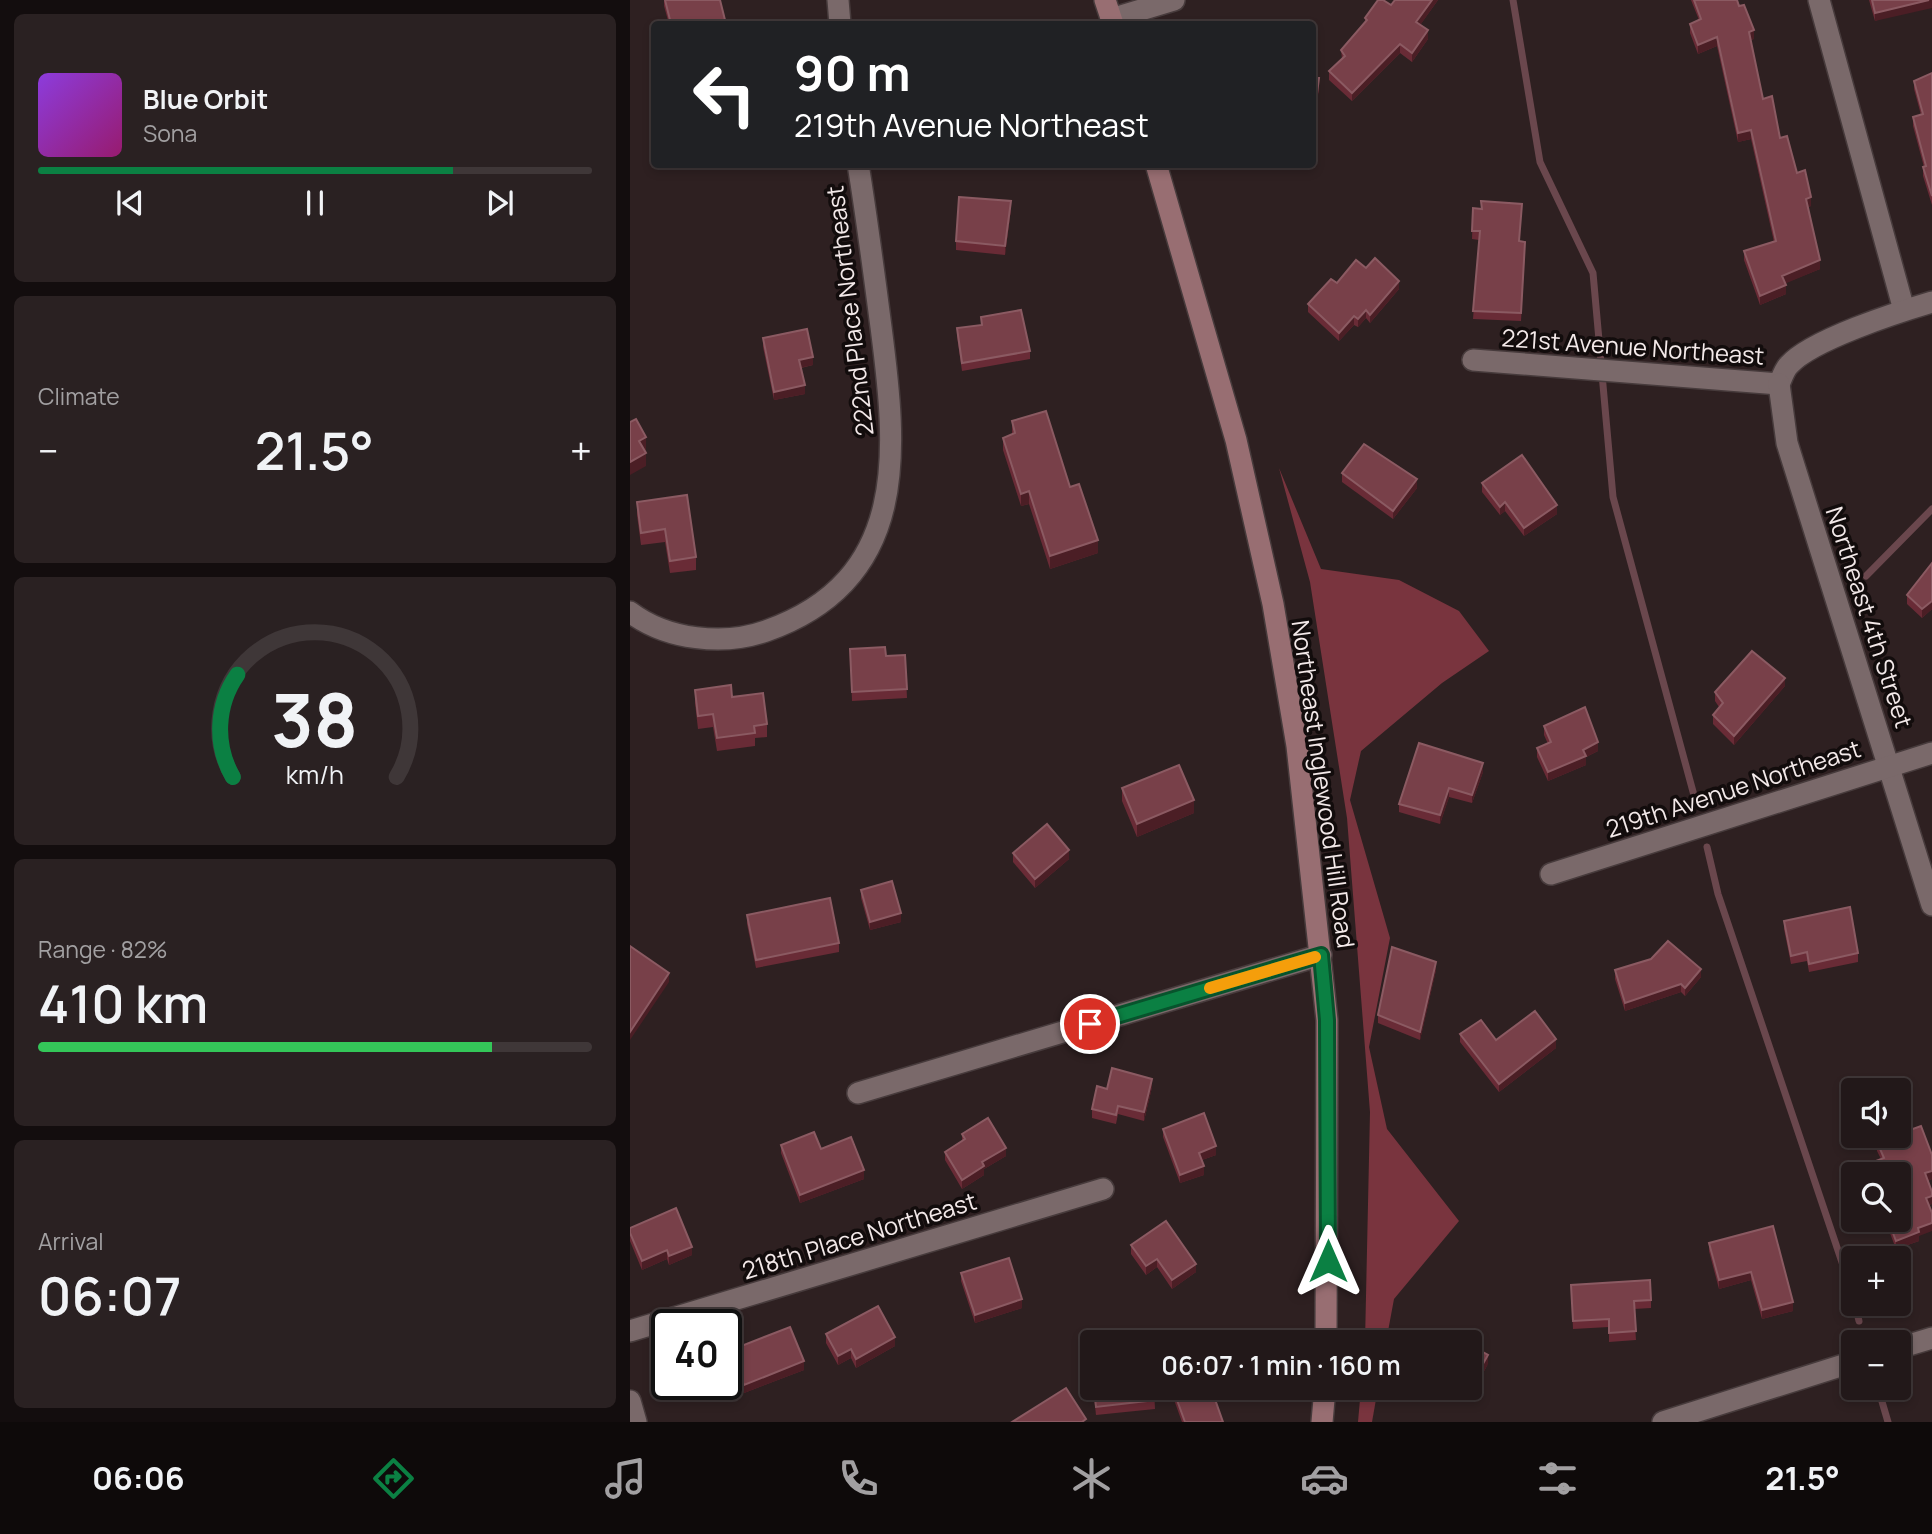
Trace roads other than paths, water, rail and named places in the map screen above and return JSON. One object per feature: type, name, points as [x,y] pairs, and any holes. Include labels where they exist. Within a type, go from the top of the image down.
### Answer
[{"type":"street","points":[[838,0],[840,21]]},
{"type":"street","points":[[1110,14],[1174,0]]},
{"type":"street","points":[[1819,0],[1904,310]]},
{"type":"street","name":"222nd Place Northeast","points":[[630,612],[673,633],[709,639],[747,638],[782,625],[818,605],[850,575],[875,535],[891,474],[892,414],[859,168]]},
{"type":"street","name":"Northeast Inglewood Hill Road","points":[[1157,168],[1232,426],[1273,604],[1297,746],[1327,1020],[1326,1330]]},
{"type":"street","name":"221st Avenue Northeast","points":[[1473,360],[1779,384],[1788,366],[1808,350],[1904,310],[1932,302]]},
{"type":"street","name":"Northeast 4th Street","points":[[1779,384],[1787,443],[1932,905]]},
{"type":"street","name":"219th Avenue Northeast","points":[[1551,874],[1932,753]]},
{"type":"street","points":[[858,1093],[1321,955]]},
{"type":"street","name":"218th Place Northeast","points":[[630,1331],[1103,1189]]},
{"type":"street","points":[[1911,1344],[1932,1338]]},
{"type":"street","points":[[1663,1422],[1841,1366]]},
{"type":"street","points":[[1322,1422],[1324,1400]]},
{"type":"street","points":[[630,1401],[636,1422]]},
{"type":"waterway","points":[[1513,0],[1540,162],[1593,273],[1613,497],[1695,799]]},
{"type":"waterway","points":[[1866,576],[1932,509]]},
{"type":"waterway","points":[[1707,847],[1718,894],[1841,1259]]},
{"type":"waterway","points":[[1858,1316],[1859,1321]]},
{"type":"waterway","points":[[1882,1400],[1888,1422]]}]
